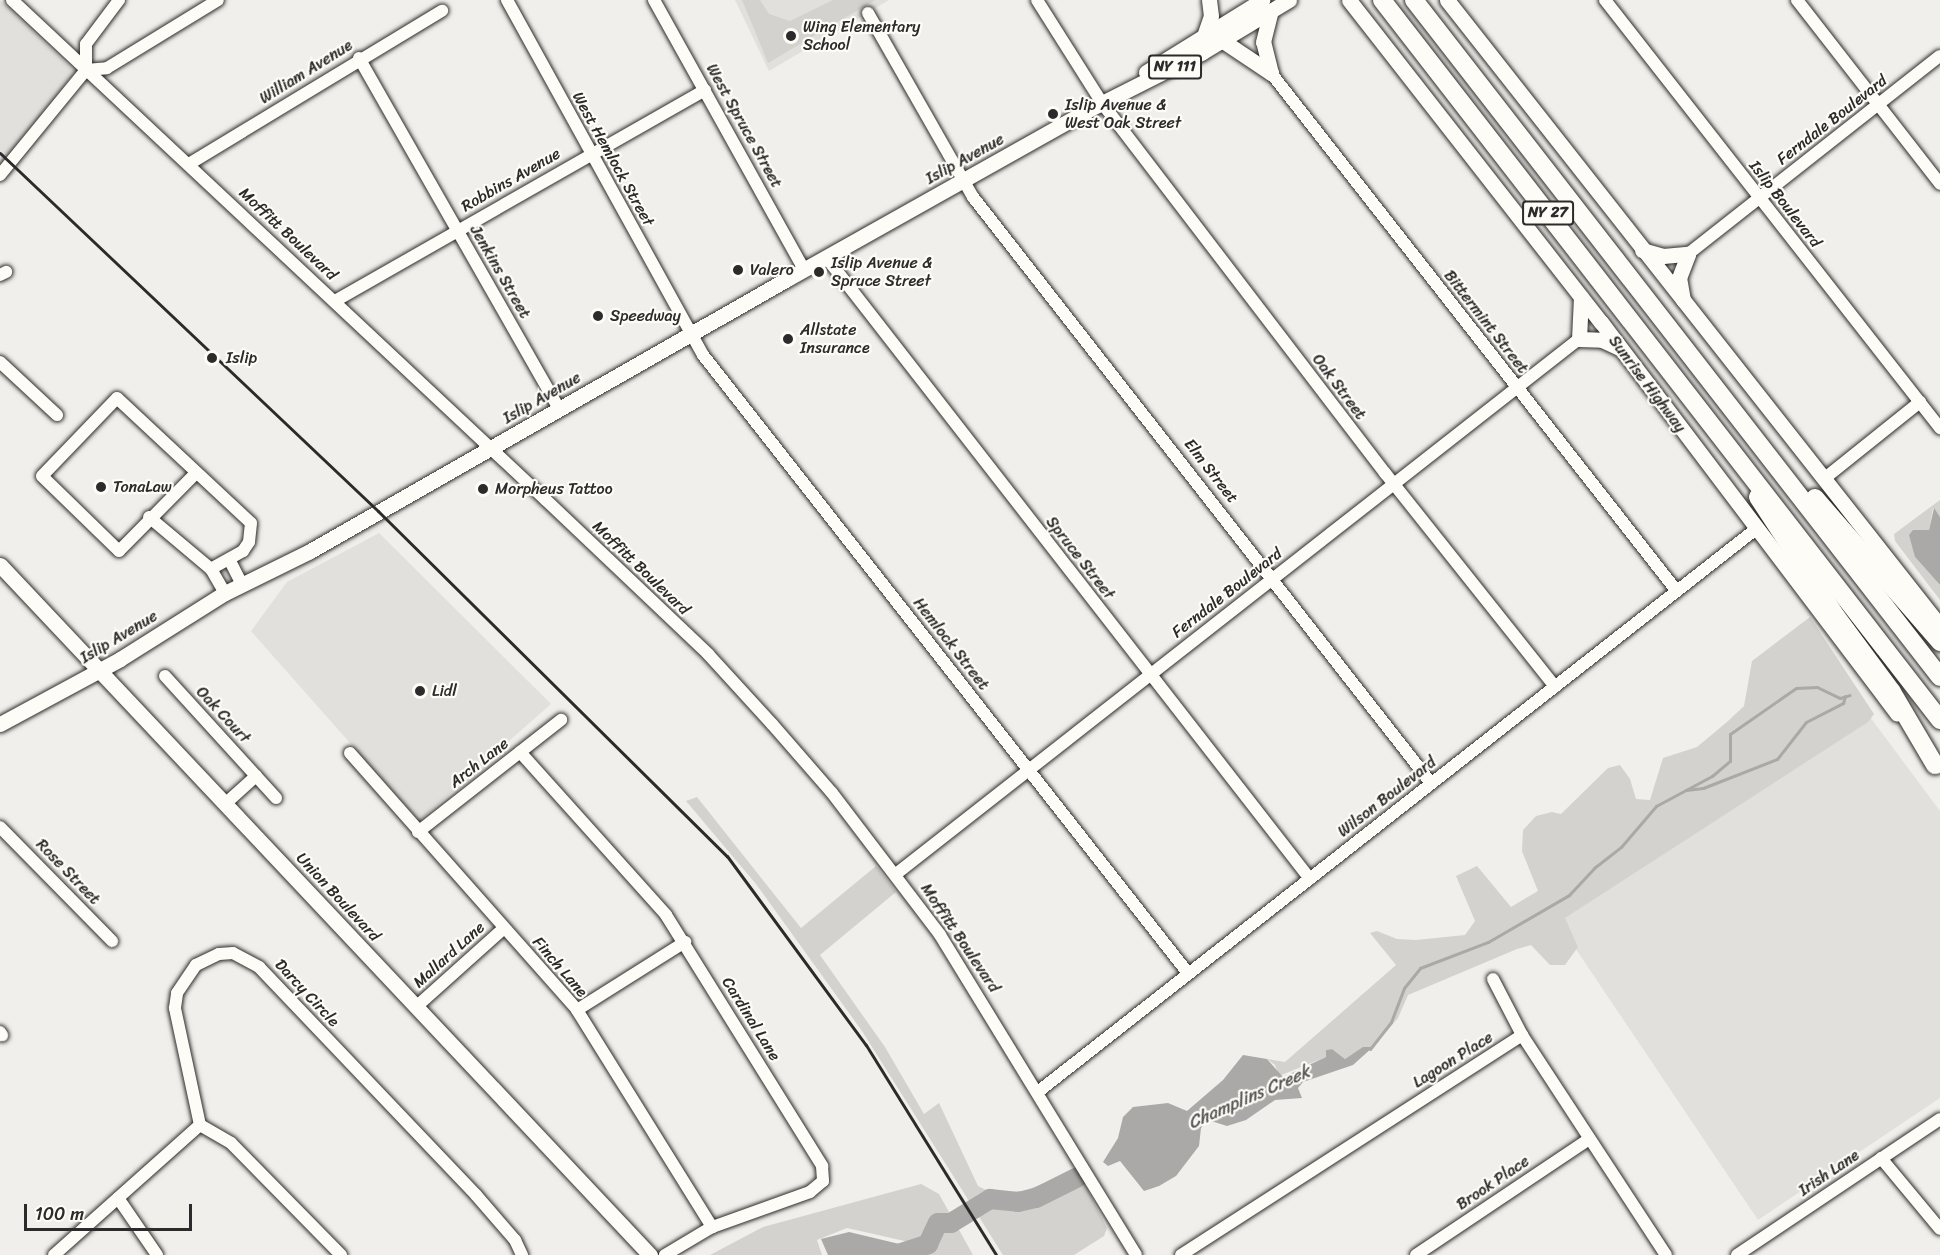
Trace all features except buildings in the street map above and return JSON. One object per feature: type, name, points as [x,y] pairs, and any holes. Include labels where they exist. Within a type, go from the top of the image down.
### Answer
[{"type":"highway","name":"Sunrise Highway","points":[[1382,0],[1714,425],[1940,720]]},
{"type":"highway","name":"NY 27","points":[[1414,0],[1770,455],[1940,677]]},
{"type":"highway","points":[[1714,425],[1780,533],[1892,692],[1938,769]]},
{"type":"highway","points":[[1770,455],[1832,514],[1940,642]]},
{"type":"main road","points":[[1204,36],[1211,16],[1209,0]]},
{"type":"main road","name":"Islip Avenue","points":[[1102,103],[1204,36],[1267,6],[1289,0]]},
{"type":"main road","name":"Sunrise Highway","points":[[1349,0],[1621,349],[1938,769]]},
{"type":"main road","points":[[1447,0],[1683,303],[1825,478],[1940,626]]},
{"type":"main road","name":"Islip Avenue","points":[[0,724],[100,670],[225,593],[491,448],[804,269],[1102,103],[1222,41],[1267,6]]},
{"type":"main road","points":[[1267,6],[1263,42],[1271,73]]},
{"type":"main road","points":[[1222,41],[1271,73]]},
{"type":"main road","points":[[1642,250],[1663,256],[1688,254],[1679,278],[1683,303]]},
{"type":"main road","points":[[1581,297],[1579,339],[1602,340],[1621,349]]},
{"type":"main road","name":"Union Boulevard","points":[[0,565],[650,1255]]},
{"type":"street","name":"Moffitt Boulevard","points":[[12,0],[335,301],[708,654],[832,793],[896,874],[940,935],[1039,1091],[1136,1255]]},
{"type":"street","points":[[0,175],[86,70],[86,44],[119,0]]},
{"type":"street","points":[[86,70],[106,68],[218,0]]},
{"type":"street","name":"West Hemlock Street","points":[[507,0],[692,333]]},
{"type":"street","name":"West Spruce Street","points":[[654,0],[804,269]]},
{"type":"street","name":"Oak Street","points":[[1037,0],[1102,103],[1555,687]]},
{"type":"street","name":"Islip Boulevard","points":[[1605,0],[1940,428]]},
{"type":"street","points":[[1797,0],[1940,184]]},
{"type":"street","name":"William Avenue","points":[[189,164],[359,58],[442,11]]},
{"type":"street","name":"Elm Street","points":[[868,13],[973,197],[1274,577],[1431,783]]},
{"type":"street","name":"Ferndale Boulevard","points":[[1688,254],[1940,56]]},
{"type":"street","name":"Jenkins Street","points":[[359,58],[559,409]]},
{"type":"street","name":"Bittermint Street","points":[[1271,73],[1676,590]]},
{"type":"street","name":"Robbins Avenue","points":[[335,301],[457,229],[705,90]]},
{"type":"street","name":"Spruce Street","points":[[826,257],[1310,879]]},
{"type":"street","name":"Hemlock Street","points":[[692,333],[706,360],[1188,973]]},
{"type":"street","name":"Ferndale Boulevard","points":[[896,874],[1579,339]]},
{"type":"street","points":[[0,362],[57,415]]},
{"type":"street","points":[[195,474],[149,517],[119,551],[42,476],[117,398],[195,474],[251,524],[249,542],[243,551],[211,568]]},
{"type":"street","points":[[1825,478],[1920,402]]},
{"type":"street","points":[[149,517],[211,568],[225,593]]},
{"type":"street","name":"Wilson Boulevard","points":[[1039,1091],[1756,529]]},
{"type":"street","points":[[229,559],[242,585]]},
{"type":"street","name":"Oak Court","points":[[165,676],[276,798]]},
{"type":"street","name":"Arch Lane","points":[[418,832],[561,720]]},
{"type":"street","name":"Cardinal Lane","points":[[520,752],[666,915],[685,942],[822,1166],[823,1181],[810,1192],[712,1227],[665,1255]]},
{"type":"street","name":"Finch Lane","points":[[350,753],[577,1010],[712,1227]]},
{"type":"street","points":[[225,804],[256,776]]},
{"type":"street","name":"Rose Street","points":[[0,827],[112,941]]},
{"type":"street","name":"Mallard Lane","points":[[416,1007],[504,928]]},
{"type":"street","points":[[577,1010],[685,942]]},
{"type":"street","name":"Darcy Circle","points":[[200,1125],[175,1008],[177,993],[196,965],[219,954],[233,953],[259,967],[476,1196],[515,1240],[522,1255]]},
{"type":"street","points":[[1493,979],[1522,1035],[1666,1255]]},
{"type":"street","name":"Lagoon Place","points":[[1181,1255],[1522,1035]]},
{"type":"street","name":"Irish Lane","points":[[1737,1255],[1940,1119]]},
{"type":"street","points":[[54,1255],[171,1155],[200,1125],[231,1143],[341,1255]]},
{"type":"street","name":"Brook Place","points":[[1416,1255],[1589,1139]]},
{"type":"street","points":[[1881,1158],[1940,1229]]},
{"type":"street","points":[[118,1198],[157,1255]]},
{"type":"shaded area","points":[[0,0],[75,72],[0,166]]},
{"type":"shaded area","name":"Wing Elementary School","points":[[735,0],[889,0],[769,71]]},
{"type":"shaded area","name":"Wing Elementary School","points":[[742,0],[760,0],[769,14],[790,21],[833,0],[875,0],[768,63]]},
{"type":"shaded area","points":[[1940,500],[1940,517],[1933,508],[1929,530],[1913,530],[1915,557],[1940,585],[1940,600],[1895,541],[1894,534]]},
{"type":"shaded area","points":[[379,533],[551,704],[419,821],[251,631],[287,582]]},
{"type":"shaded area","points":[[1810,617],[1874,714],[1868,722],[1565,918],[1578,947],[1565,965],[1550,965],[1531,945],[1517,949],[1408,995],[1398,1018],[1373,1047],[1363,1048],[1345,1059],[1332,1049],[1326,1050],[1326,1057],[1279,1076],[1275,1065],[1267,1059],[1285,1062],[1396,965],[1370,933],[1377,931],[1397,939],[1416,940],[1465,935],[1475,921],[1456,876],[1477,866],[1511,907],[1538,891],[1522,851],[1523,830],[1536,816],[1552,812],[1561,814],[1608,768],[1620,765],[1630,779],[1636,799],[1650,800],[1663,758],[1697,747],[1744,706],[1752,661]]},
{"type":"shaded area","points":[[1870,717],[1940,811],[1940,1098],[1758,1220],[1553,915]]},
{"type":"shaded area","points":[[697,797],[801,928],[876,866],[896,892],[820,955],[885,1047],[924,1114],[939,1103],[978,1186],[990,1192],[1023,1191],[1078,1171],[1107,1228],[1104,1236],[1074,1255],[1003,1255],[862,1031],[756,884],[686,801]]},
{"type":"shaded area","points":[[921,1184],[939,1194],[973,1255],[910,1255],[913,1253],[909,1242],[847,1228],[817,1240],[822,1255],[710,1255],[763,1227]]},
{"type":"water","points":[[1934,508],[1940,517],[1940,585],[1915,557],[1909,535],[1913,530],[1929,530]]},
{"type":"water","points":[[1363,1047],[1373,1047],[1353,1065],[1303,1082],[1298,1088],[1302,1098],[1275,1100],[1246,1120],[1227,1126],[1208,1120],[1201,1128],[1199,1146],[1176,1176],[1159,1186],[1144,1191],[1120,1161],[1108,1166],[1103,1162],[1118,1138],[1123,1117],[1133,1107],[1168,1103],[1187,1111],[1223,1080],[1243,1055],[1267,1059],[1283,1077],[1326,1057],[1326,1050],[1332,1049],[1345,1059]]},
{"type":"water","points":[[849,1232],[912,1247],[898,1255],[828,1255],[821,1239]]},
{"type":"waterway","name":"Champlins Creek","points":[[1370,1049],[1391,1022],[1404,988],[1420,968],[1488,942],[1569,895],[1594,868],[1621,847],[1656,806],[1712,776],[1730,761],[1730,734],[1796,688],[1817,687],[1840,698],[1850,695]]},
{"type":"waterway","points":[[1686,790],[1703,788],[1777,759],[1806,722],[1843,703],[1845,696]]},
{"type":"waterway","name":"Champlins Creek","points":[[895,1255],[928,1244],[938,1223],[951,1223],[990,1199],[1018,1202],[1036,1198],[1078,1177]]},
{"type":"railway","points":[[0,153],[378,511],[727,856],[866,1045],[996,1255]]},
{"type":"place","name":"Wing Elementary School","points":[[791,36]]},
{"type":"place","name":"Islip Avenue & West Oak Street","points":[[1053,114]]},
{"type":"place","name":"Valero","points":[[738,270]]},
{"type":"place","name":"Islip Avenue & Spruce Street","points":[[819,272]]},
{"type":"place","name":"Speedway","points":[[598,316]]},
{"type":"place","name":"Allstate Insurance","points":[[788,339]]},
{"type":"place","name":"Islip","points":[[212,358]]},
{"type":"place","name":"TonaLaw","points":[[101,487]]},
{"type":"place","name":"Morpheus Tattoo","points":[[483,489]]},
{"type":"place","name":"Lidl","points":[[420,691]]}]
